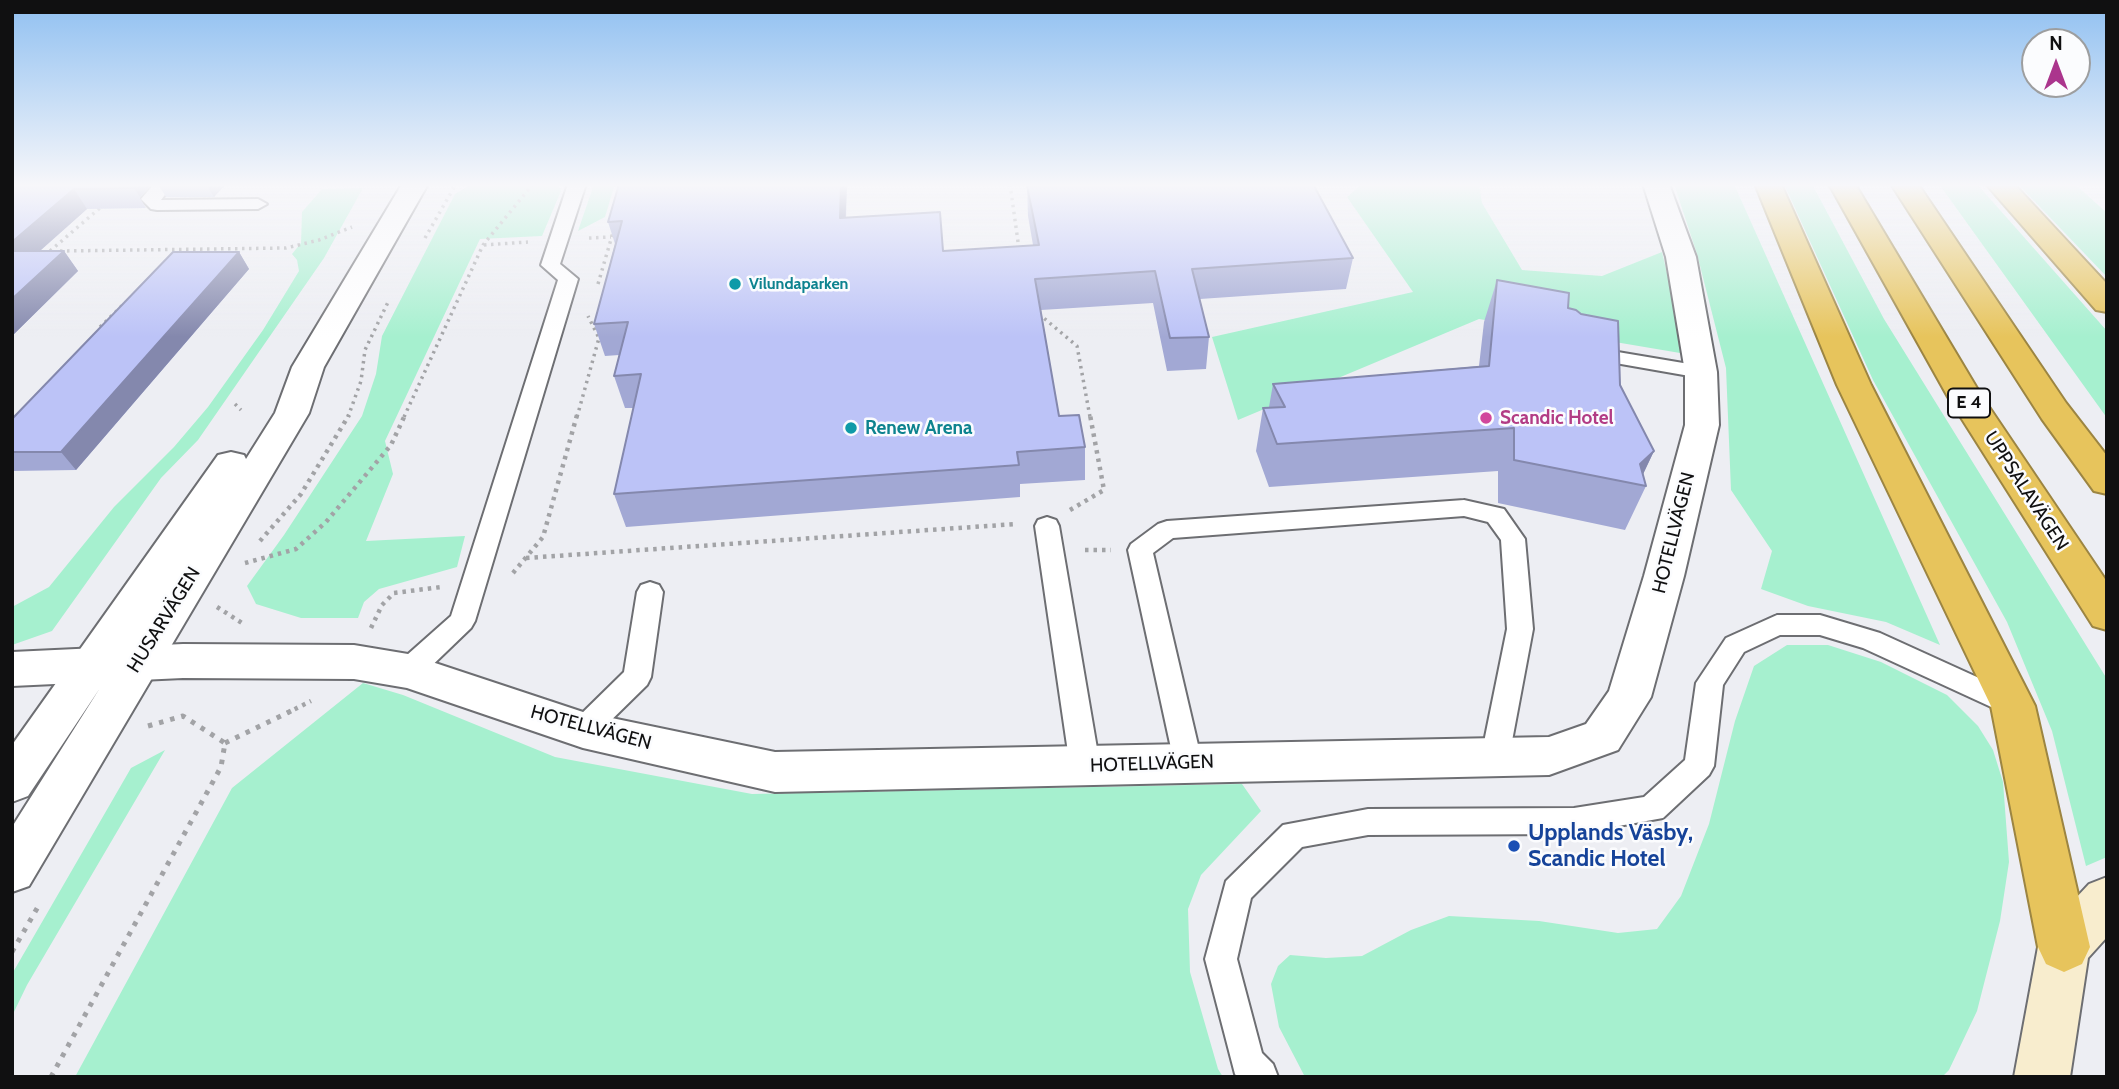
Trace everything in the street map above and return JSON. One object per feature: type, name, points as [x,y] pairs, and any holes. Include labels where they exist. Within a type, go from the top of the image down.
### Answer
[{"type":"highway","points":[[1790,235],[1854,385],[2014,706],[2064,947]]},
{"type":"highway","name":"UPPSALAVÄGEN","points":[[1871,235],[1965,397],[2107,615]]},
{"type":"highway","points":[[1938,235],[2054,411],[2107,482]]},
{"type":"highway","points":[[2045,235],[2107,303]]},
{"type":"main road","points":[[2042,1076],[2064,947],[2107,901]]},
{"type":"street","name":"HUSARVÄGEN","points":[[12,870],[292,413],[308,367],[385,235]]},
{"type":"street","name":"HOTELLVÄGEN","points":[[12,668],[137,663],[354,662],[408,671],[583,730],[775,772],[1549,756],[1602,737],[1629,697],[1664,576],[1702,425],[1701,372],[1681,257],[1673,235]]},
{"type":"street","name":"HUSARVÄGEN","points":[[12,782],[268,410],[308,367]]},
{"type":"lane","points":[[408,671],[462,621],[568,279],[550,264],[560,235]]},
{"type":"lane","points":[[1572,350],[1701,372]]},
{"type":"lane","points":[[1188,762],[1140,550],[1167,530],[1464,508],[1496,515],[1513,539],[1520,629],[1495,757]]},
{"type":"lane","points":[[1047,526],[1085,766]]},
{"type":"lane","points":[[583,730],[638,677],[650,592]]},
{"type":"lane","points":[[1260,1077],[1247,1062],[1221,960],[1237,891],[1294,835],[1368,822],[1574,821],[1652,809],[1699,766],[1710,683],[1735,645],[1777,625],[1820,625],[1871,640],[2014,706]]},
{"type":"path","points":[[52,251],[70,235]]},
{"type":"path","points":[[39,251],[286,248],[332,235]]},
{"type":"path","points":[[424,240],[427,235]]},
{"type":"path","points":[[249,554],[241,564],[296,549],[326,522],[391,445],[483,245],[491,235]]},
{"type":"path","points":[[596,290],[612,235]]},
{"type":"path","points":[[1017,235],[1019,250]]},
{"type":"path","points":[[178,255],[183,249]]},
{"type":"path","points":[[258,544],[301,494],[352,410],[361,381],[365,350],[394,290]]},
{"type":"path","points":[[99,329],[121,304],[131,299]]},
{"type":"path","points":[[225,743],[343,685],[382,605],[394,593],[509,577],[543,537],[600,338],[588,316],[592,303]]},
{"type":"path","points":[[525,558],[1028,523],[1047,526],[1104,490],[1077,346],[1036,312]]},
{"type":"path","points":[[235,404],[241,410]]},
{"type":"path","points":[[223,597],[217,607],[247,626]]},
{"type":"path","points":[[141,728],[183,716],[225,743]]},
{"type":"path","points":[[51,1077],[221,767],[225,743]]},
{"type":"path","points":[[12,952],[46,893]]},
{"type":"green space","points":[[301,235],[337,235],[324,258],[198,440],[161,478],[52,631],[12,645],[12,607],[49,587],[114,507],[174,447],[208,407],[263,330],[299,271],[297,260],[292,254],[301,243]]},
{"type":"green space","points":[[434,235],[542,235],[480,239],[385,441],[393,474],[366,541],[465,536],[457,567],[379,589],[364,602],[358,618],[301,618],[256,604],[247,586],[362,416],[376,374],[382,336]]},
{"type":"green space","points":[[1373,235],[1501,235],[1522,270],[1602,276],[1662,252],[1686,354],[1479,319],[1238,420],[1212,337],[1413,292]]},
{"type":"green space","points":[[1691,235],[1757,235],[1940,645],[1886,622],[1808,606],[1761,589],[1772,551],[1731,490],[1726,368]]},
{"type":"green space","points":[[1807,235],[1839,235],[1884,319],[2107,679],[2107,857],[2086,866],[2052,731],[2007,622],[1873,380]]},
{"type":"green space","points":[[1975,235],[2022,235],[2107,331],[2107,418]]},
{"type":"green space","points":[[2067,235],[2107,235],[2107,277]]},
{"type":"green space","points":[[1787,645],[1828,645],[1881,662],[1947,695],[1978,726],[1993,750],[2003,782],[2009,862],[2000,921],[1977,1011],[1949,1070],[1942,1077],[1305,1077],[1279,1027],[1271,984],[1278,966],[1290,955],[1326,958],[1362,956],[1411,930],[1449,916],[1539,921],[1618,933],[1657,929],[1681,896],[1709,824],[1735,721],[1754,666]]},
{"type":"green space","points":[[363,683],[403,695],[555,757],[752,794],[1242,784],[1261,811],[1201,875],[1188,909],[1190,972],[1218,1069],[1223,1077],[75,1077],[232,788]]},
{"type":"green space","points":[[165,750],[27,985],[12,1016],[12,974],[131,768]]},
{"type":"building","points":[[618,235],[942,235],[943,251],[1039,245],[1037,235],[1340,235],[1353,258],[1192,269],[1209,337],[1170,338],[1155,271],[1035,279],[1059,416],[1079,415],[1085,447],[1017,452],[1019,465],[614,494],[641,374],[614,376],[628,322],[594,324]]},
{"type":"building","points":[[12,251],[64,251],[12,299]]},
{"type":"building","points":[[173,252],[239,252],[61,452],[12,452],[12,419]]},
{"type":"building","points":[[1497,280],[1569,293],[1568,308],[1581,314],[1618,321],[1620,385],[1654,451],[1640,464],[1646,486],[1514,460],[1514,428],[1277,444],[1263,408],[1285,407],[1273,384],[1489,366]]},
{"type":"place","name":"Vilundaparken","points":[[735,284]]},
{"type":"place","name":"Scandic Hotel","points":[[1486,418]]},
{"type":"place","name":"Renew Arena","points":[[851,428]]},
{"type":"place","name":"Upplands Väsby, Scandic Hotel","points":[[1514,846]]}]
